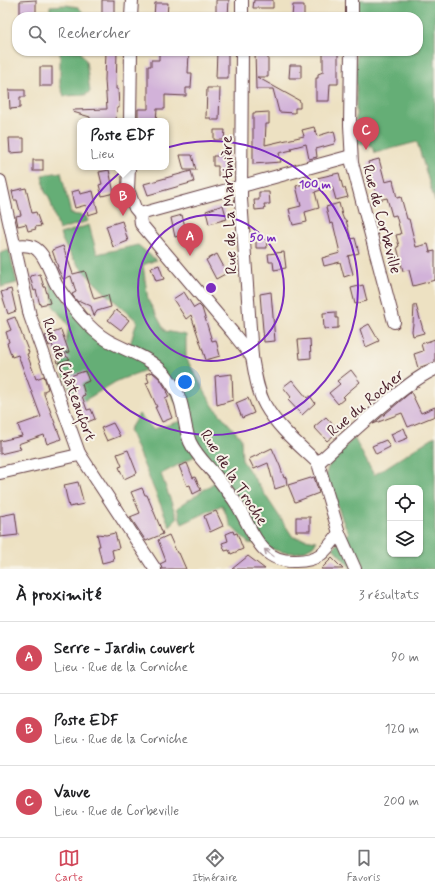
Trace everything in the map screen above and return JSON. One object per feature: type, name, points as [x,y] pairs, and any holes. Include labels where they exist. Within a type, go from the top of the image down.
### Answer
[{"type":"street","points":[[131,12],[132,0]]},
{"type":"street","points":[[242,0],[242,12]]},
{"type":"street","points":[[352,0],[352,12]]},
{"type":"street","points":[[130,118],[131,56]]},
{"type":"street","name":"Rue de La Martinière","points":[[242,56],[241,186],[252,357],[256,382],[265,405],[280,427],[318,463]]},
{"type":"street","name":"Rue de Corbeville","points":[[351,56],[351,156],[394,322]]},
{"type":"street","points":[[140,214],[351,156]]},
{"type":"street","points":[[129,170],[128,190],[135,208],[140,214],[141,224],[252,357]]},
{"type":"street","name":"Rue de Châteaufort","points":[[0,181],[30,316],[79,453],[155,569]]},
{"type":"street","name":"Rue de la Troche","points":[[15,246],[26,245],[34,247],[42,254],[57,285],[80,316],[93,330],[106,339],[138,354],[153,363],[165,373],[176,390],[183,408],[190,442],[198,455],[220,481],[236,504],[258,542],[265,551],[274,558],[287,562],[309,560],[319,556],[326,550],[339,533]]},
{"type":"street","name":"Rue du Rocher","points":[[318,463],[370,416],[425,373],[435,369]]},
{"type":"street","points":[[0,473],[74,456],[79,453]]},
{"type":"street","points":[[318,463],[339,533],[355,569]]},
{"type":"green space","points":[[356,0],[435,0],[435,202],[417,142],[375,153],[373,147],[367,143],[356,144],[356,56],[423,56],[423,12],[356,12]]},
{"type":"green space","points":[[66,5],[78,7],[83,12],[50,12],[50,6]]},
{"type":"green space","points":[[60,56],[83,56],[86,61],[90,92],[85,95],[64,96],[60,85]]},
{"type":"green space","points":[[61,172],[71,214],[86,216],[88,221],[59,230],[49,197],[45,192],[42,175]]},
{"type":"green space","points":[[89,225],[97,254],[138,245],[156,260],[143,265],[148,300],[165,331],[186,335],[186,358],[213,406],[241,438],[242,460],[293,537],[317,541],[313,546],[304,551],[295,553],[282,552],[263,544],[248,543],[231,526],[222,505],[182,524],[177,508],[215,482],[195,456],[161,474],[177,518],[170,527],[129,430],[139,414],[153,429],[185,420],[156,366],[117,381],[77,405],[61,369],[69,326],[54,307],[50,281],[79,318],[128,352],[137,321],[82,270],[65,246],[60,234]]},
{"type":"green space","points":[[9,250],[17,283],[1,287],[0,253]]},
{"type":"green space","points":[[435,436],[435,569],[352,569],[333,548],[349,533],[337,504],[333,504],[327,483],[327,470],[337,455],[354,438],[374,475]]},
{"type":"building","points":[[36,0],[36,12],[20,12],[20,1]]},
{"type":"building","points":[[102,0],[114,0],[114,12],[102,12]]},
{"type":"building","points":[[216,0],[229,0],[228,12],[216,12]]},
{"type":"building","points":[[254,0],[273,0],[273,8],[253,8]]},
{"type":"building","points":[[155,3],[168,3],[167,12],[154,12]]},
{"type":"building","points":[[293,5],[304,5],[304,12],[292,12]]},
{"type":"building","points":[[106,56],[117,56],[116,89],[118,89],[119,108],[117,108],[116,118],[90,118],[73,112],[74,110],[107,109],[105,80]]},
{"type":"building","points":[[159,56],[189,56],[188,73],[192,73],[191,88],[186,88],[186,96],[165,95],[165,109],[157,109],[156,118],[138,118],[138,109],[148,109],[148,66],[151,66],[151,60],[159,60]]},
{"type":"building","points":[[217,56],[228,56],[228,78],[216,78]]},
{"type":"building","points":[[255,56],[268,56],[268,77],[257,77],[300,101],[300,108],[295,108],[295,113],[279,112],[273,89],[256,89]]},
{"type":"building","points":[[323,56],[338,56],[338,84],[330,84],[329,101],[316,101],[316,78],[318,78],[318,74],[323,72]]},
{"type":"building","points":[[290,65],[301,65],[301,78],[289,78]]},
{"type":"building","points":[[40,67],[52,67],[52,86],[40,86]]},
{"type":"building","points":[[207,88],[220,88],[219,120],[211,120],[211,118],[206,118]]},
{"type":"building","points":[[9,90],[25,90],[25,97],[20,97],[20,108],[10,109]]},
{"type":"building","points":[[269,112],[269,124],[266,124],[265,145],[304,136],[302,130],[314,127],[317,136],[334,131],[336,140],[334,144],[316,149],[317,157],[309,159],[306,144],[291,148],[292,150],[279,153],[281,162],[253,164],[253,113]]},
{"type":"building","points":[[214,130],[225,130],[224,140],[214,140]]},
{"type":"building","points":[[9,138],[24,138],[24,152],[10,153]]},
{"type":"building","points":[[180,155],[192,155],[196,170],[184,170]]},
{"type":"building","points":[[213,156],[230,156],[229,165],[226,166],[226,176],[218,176],[218,166],[213,166]]},
{"type":"building","points":[[379,159],[385,182],[393,180],[397,198],[401,197],[407,219],[409,219],[416,247],[428,244],[430,252],[435,251],[435,280],[413,286],[409,270],[403,271],[397,247],[399,246],[396,235],[401,234],[396,215],[392,216],[387,198],[378,200],[368,162]]},
{"type":"building","points":[[33,160],[43,160],[43,171],[33,171]]},
{"type":"building","points":[[109,170],[114,193],[102,196],[99,185],[102,184],[99,172]]},
{"type":"building","points":[[191,171],[194,182],[148,195],[144,184]]},
{"type":"building","points":[[339,173],[343,188],[345,188],[348,197],[336,200],[332,186],[315,192],[319,208],[305,212],[307,222],[293,225],[289,209],[301,206],[296,186],[318,180],[317,178]]},
{"type":"building","points":[[26,188],[32,213],[36,212],[41,226],[35,227],[36,229],[28,231],[26,224],[18,226],[16,216],[21,215],[17,200],[14,200],[12,191]]},
{"type":"building","points":[[79,190],[80,194],[93,191],[98,212],[88,215],[86,205],[75,208],[71,192]]},
{"type":"building","points":[[259,192],[269,192],[270,204],[264,204],[265,209],[255,210],[254,200],[259,200]]},
{"type":"building","points":[[339,203],[344,220],[346,220],[351,239],[355,238],[359,253],[348,256],[353,274],[344,277],[340,262],[324,266],[322,258],[340,253],[333,223],[330,224],[326,207]]},
{"type":"building","points":[[223,205],[227,219],[209,224],[206,211]]},
{"type":"building","points":[[182,215],[187,234],[175,237],[171,218]]},
{"type":"building","points":[[122,221],[128,241],[113,247],[106,226]]},
{"type":"building","points":[[256,237],[266,237],[267,248],[256,248]]},
{"type":"building","points":[[63,246],[73,274],[85,271],[94,299],[108,295],[111,307],[97,311],[94,316],[91,306],[80,301],[78,302],[73,296],[72,294],[76,292],[71,276],[63,279],[57,267],[52,250]]},
{"type":"building","points":[[284,252],[286,268],[274,270],[273,262],[269,262],[268,254]]},
{"type":"building","points":[[217,254],[227,273],[216,279],[206,260]]},
{"type":"building","points":[[159,265],[164,279],[156,281],[151,268]]},
{"type":"building","points":[[40,274],[50,303],[40,305],[30,276]]},
{"type":"building","points":[[363,285],[367,301],[355,304],[351,288]]},
{"type":"building","points":[[11,289],[16,311],[8,314],[1,292]]},
{"type":"building","points":[[184,292],[194,308],[199,305],[202,308],[212,341],[216,340],[220,356],[206,360],[191,315],[186,319],[173,299]]},
{"type":"building","points":[[271,292],[275,341],[264,342],[260,294]]},
{"type":"building","points":[[414,305],[416,305],[424,333],[413,336],[412,331]]},
{"type":"building","points":[[116,310],[129,320],[121,330],[108,320]]},
{"type":"building","points":[[336,312],[336,318],[338,318],[338,328],[324,329],[323,313]]},
{"type":"building","points":[[15,317],[29,353],[27,354],[36,379],[44,376],[48,389],[44,391],[44,394],[61,439],[47,444],[44,435],[18,444],[21,449],[0,454],[0,441],[22,436],[18,425],[41,417],[18,355],[12,357],[7,343],[9,342],[6,332],[11,330],[7,320]]},
{"type":"building","points":[[369,324],[379,341],[366,347],[360,329]]},
{"type":"building","points":[[61,330],[69,352],[65,353],[70,359],[58,363],[52,344],[49,346],[45,336]]},
{"type":"building","points":[[310,339],[311,358],[300,359],[298,340]]},
{"type":"building","points":[[435,339],[435,362],[418,368],[414,354],[423,351],[421,344]]},
{"type":"building","points":[[351,370],[360,382],[343,397],[345,398],[338,404],[329,393],[340,384],[337,381]]},
{"type":"building","points":[[85,371],[89,381],[82,384],[85,395],[82,396],[87,410],[91,409],[95,419],[85,423],[72,392],[76,391],[70,376]]},
{"type":"building","points":[[152,372],[160,379],[168,392],[169,397],[165,398],[172,418],[162,422],[146,383],[149,382],[146,374]]},
{"type":"building","points":[[232,374],[233,400],[217,405],[215,376]]},
{"type":"building","points":[[292,380],[307,398],[310,396],[315,403],[302,415],[288,400],[291,397],[283,387]]},
{"type":"building","points":[[411,392],[421,413],[435,407],[435,416],[408,427],[402,413],[373,424]]},
{"type":"building","points":[[248,398],[254,413],[242,418],[236,403]]},
{"type":"building","points":[[326,417],[339,431],[327,441],[314,427]]},
{"type":"building","points":[[113,423],[120,436],[107,441],[101,428]]},
{"type":"building","points":[[404,428],[408,438],[395,443],[391,434]]},
{"type":"building","points":[[386,440],[390,447],[376,454],[372,446]]},
{"type":"building","points":[[272,448],[284,478],[286,477],[287,485],[275,489],[268,463],[254,469],[249,459]]},
{"type":"building","points":[[128,450],[137,473],[124,479],[119,467],[122,466],[117,454]]},
{"type":"building","points":[[187,463],[193,478],[195,477],[201,490],[193,494],[190,485],[187,486],[179,466]]},
{"type":"building","points":[[314,477],[319,493],[295,502],[288,485]]},
{"type":"building","points":[[78,482],[84,504],[69,507],[64,485]]},
{"type":"building","points":[[142,488],[145,495],[147,495],[163,534],[146,541],[130,517],[140,513],[131,492]]},
{"type":"building","points":[[216,511],[223,526],[210,532],[204,516]]},
{"type":"building","points":[[15,513],[18,535],[0,537],[0,516]]},
{"type":"building","points":[[296,517],[310,517],[310,531],[296,531]]},
{"type":"building","points":[[233,531],[234,534],[237,533],[243,549],[231,554],[229,550],[225,551],[222,543],[228,541],[226,534]]},
{"type":"building","points":[[115,533],[119,548],[112,550],[114,560],[102,563],[97,534],[106,535]]},
{"type":"building","points":[[169,535],[186,569],[162,569],[160,564],[166,561],[158,540]]},
{"type":"building","points":[[248,556],[265,569],[232,569]]},
{"type":"building","points":[[332,558],[343,569],[321,569]]},
{"type":"place","name":"Vauve","points":[[366,150]]},
{"type":"place","name":"Poste EDF","points":[[123,216]]},
{"type":"place","name":"Serre - Jardin couvert","points":[[190,256]]}]
